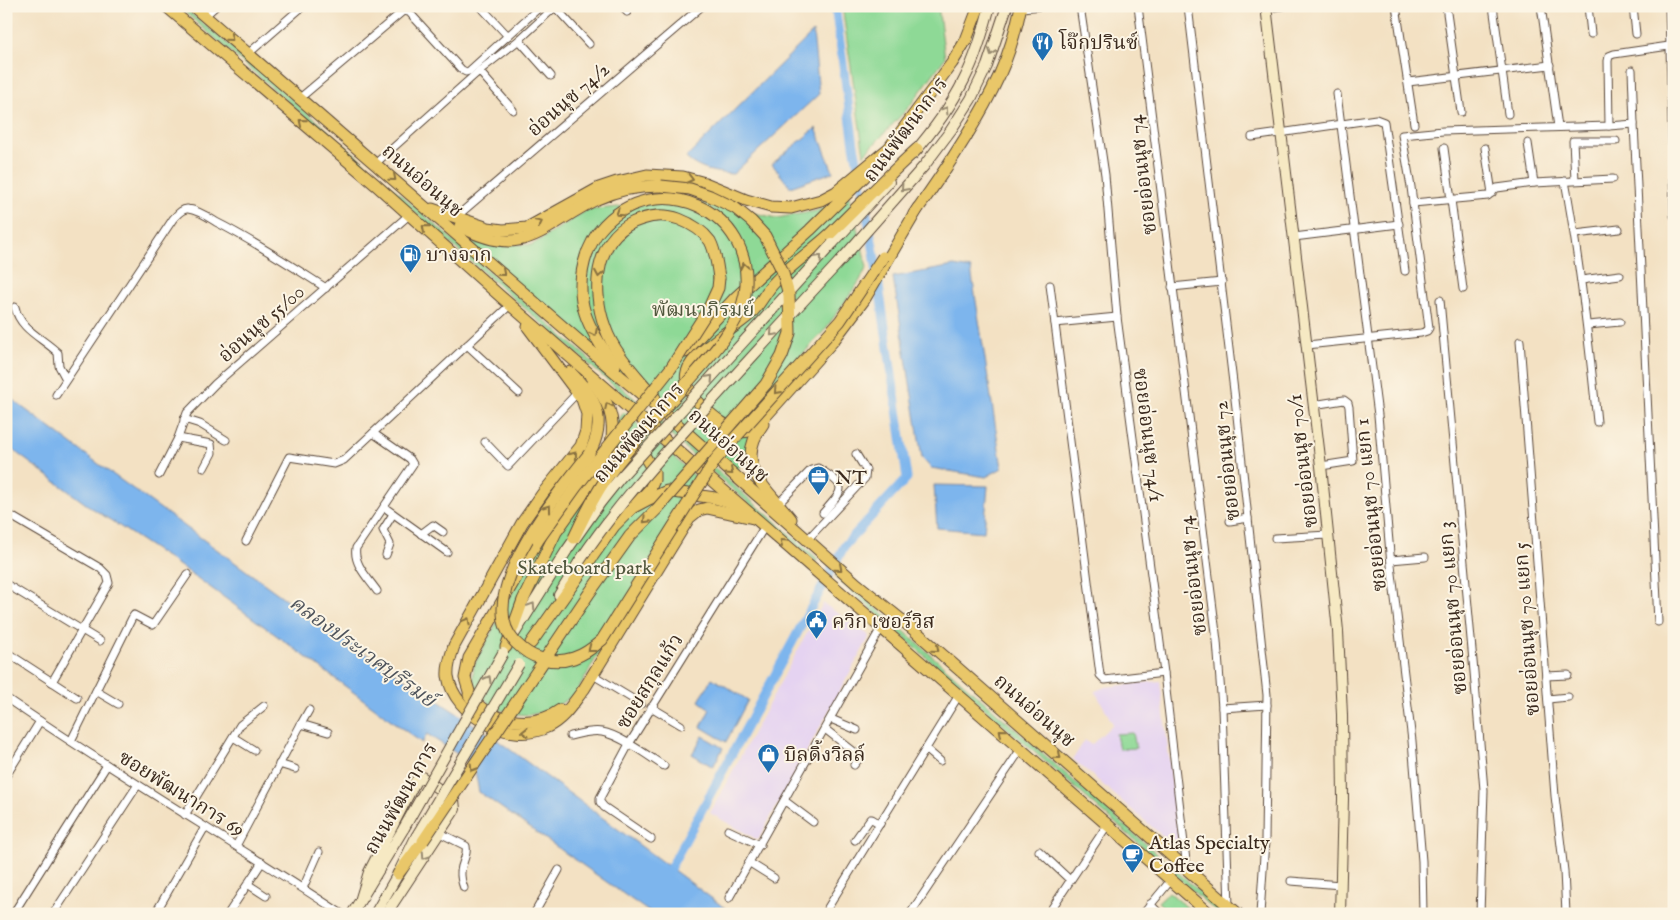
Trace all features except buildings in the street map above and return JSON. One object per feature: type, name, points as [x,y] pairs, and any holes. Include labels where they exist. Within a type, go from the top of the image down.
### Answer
[{"type":"main road","name":"ถนนอ่อนนุช","points":[[166,6],[410,215],[500,296],[541,336],[761,522],[1210,914]]},
{"type":"main road","name":"ถนนอ่อนนุช","points":[[193,6],[669,416],[857,584],[914,630],[1234,910]]},
{"type":"main road","points":[[471,698],[465,678],[469,658],[538,540],[576,488],[671,368],[736,297],[810,230],[849,187],[884,153],[952,63],[966,40],[978,6]]},
{"type":"main road","name":"ถนนพัฒนาการ","points":[[917,149],[964,80],[979,43],[990,6]]},
{"type":"main road","name":"ถนนพัฒนาการ","points":[[420,839],[531,643],[579,562],[604,526],[630,492],[734,375],[842,259],[924,166],[971,99],[987,66],[1008,6]]},
{"type":"main road","points":[[541,336],[592,397],[599,416],[599,424],[594,444],[589,454],[543,514],[514,567],[504,595],[503,612],[510,635],[528,653],[546,660],[563,661],[578,657],[592,649],[602,640],[716,459],[840,321],[884,260],[983,109],[1000,74],[1021,7]]},
{"type":"main road","name":"ซอยอ่อนนุช 70/1","points":[[1266,7],[1314,404],[1338,631],[1342,715],[1343,814],[1340,914]]},
{"type":"main road","points":[[778,405],[750,432],[740,433],[733,430],[706,409],[695,397],[686,378],[688,369],[709,345],[749,315],[772,284],[855,213],[917,149]]},
{"type":"main road","points":[[425,207],[488,228],[503,230],[527,228],[599,188],[647,175],[683,177],[771,207],[791,208],[810,204],[849,187]]},
{"type":"main road","points":[[398,874],[420,839],[630,536],[766,384],[775,371],[790,333],[789,295],[782,270],[765,236],[751,220],[734,208],[710,196],[690,189],[661,186],[630,188],[596,200],[530,238],[516,240],[479,235],[425,207]]},
{"type":"main road","points":[[574,538],[586,512],[612,471],[717,348],[739,314],[745,294],[742,255],[737,242],[728,229],[714,214],[701,207],[675,199],[659,198],[641,202],[611,218],[600,230],[587,253],[582,267],[580,280],[582,307],[588,322],[599,344],[617,368],[640,393]]},
{"type":"main road","name":"ถนนพัฒนาการ","points":[[352,914],[404,828],[505,650],[574,538],[620,478],[832,244],[855,213]]},
{"type":"main road","points":[[669,416],[614,346],[604,326],[600,308],[598,282],[604,254],[613,237],[627,224],[647,217],[669,216],[696,227],[710,242],[716,257],[719,278],[718,288],[708,310],[671,368]]},
{"type":"main road","points":[[806,539],[779,503],[766,491],[756,477],[752,468],[752,450],[755,438],[760,428],[778,405],[833,341],[864,300],[884,260]]},
{"type":"main road","points":[[500,296],[593,383],[609,409],[614,430],[601,469]]},
{"type":"main road","points":[[541,336],[582,399],[587,414],[586,431],[581,446],[543,493],[522,523],[454,646],[448,665],[451,687],[456,698],[476,717],[502,730],[524,733],[548,727],[564,716],[578,698],[694,512],[707,508],[761,522]]},
{"type":"main road","points":[[505,650],[523,600],[556,532],[601,469],[616,454],[625,448],[632,448],[644,455],[654,472],[654,480],[650,489],[614,526],[531,643]]},
{"type":"main road","points":[[632,508],[649,498],[668,491],[715,498],[742,506]]},
{"type":"main road","points":[[454,646],[452,662],[454,671],[471,698],[493,715],[523,722],[542,720],[550,717],[578,698]]},
{"type":"main road","points":[[362,898],[369,872],[415,782],[422,777],[449,796],[455,803],[455,809],[386,914]]},
{"type":"main road","name":"ถนนพัฒนาการ","points":[[375,914],[398,874]]},
{"type":"street","points":[[205,16],[216,6]]},
{"type":"street","points":[[249,53],[303,6]]},
{"type":"street","points":[[480,6],[508,36]]},
{"type":"street","points":[[300,98],[403,11],[409,12],[462,70],[466,72],[541,6]]},
{"type":"street","name":"อ่อนนุช 74/2","points":[[456,217],[702,6]]},
{"type":"street","points":[[1021,7],[1043,6]]},
{"type":"street","name":"ซอยอ่อนนุช 74/1","points":[[1080,6],[1105,175],[1117,318],[1164,673],[1187,869]]},
{"type":"street","name":"ซอยอ่อนนุช 74","points":[[1138,6],[1216,632],[1234,910]]},
{"type":"street","name":"ซอยอ่อนนุช 72","points":[[1188,6],[1222,282],[1267,705],[1265,841],[1260,914]]},
{"type":"street","points":[[1266,7],[1282,6]]},
{"type":"street","points":[[1396,6],[1414,124]]},
{"type":"street","points":[[1446,6],[1461,112]]},
{"type":"street","points":[[1493,6],[1508,114]]},
{"type":"street","points":[[1541,6],[1558,127]]},
{"type":"street","points":[[1588,6],[1591,34]]},
{"type":"street","points":[[1634,6],[1636,34]]},
{"type":"street","points":[[1669,6],[1674,216]]},
{"type":"street","points":[[376,163],[479,71],[556,7],[589,44]]},
{"type":"street","points":[[518,40],[551,76]]},
{"type":"street","points":[[1609,126],[1609,56],[1670,46]]},
{"type":"street","points":[[1408,82],[1550,65]]},
{"type":"street","points":[[1632,70],[1658,622]]},
{"type":"street","points":[[479,71],[513,110]]},
{"type":"street","name":"ซอยอ่อนนุช 70 แยก 1","points":[[1337,94],[1378,414],[1391,560],[1412,741],[1422,861],[1423,914]]},
{"type":"street","points":[[1252,137],[1376,119],[1384,122],[1405,271]]},
{"type":"street","points":[[1306,345],[1427,331],[1413,203],[1402,135],[1443,131],[1634,124]]},
{"type":"street","points":[[1575,180],[1573,141],[1616,141]]},
{"type":"street","points":[[1528,143],[1534,183]]},
{"type":"street","points":[[1444,148],[1463,289]]},
{"type":"street","points":[[1485,148],[1492,193]]},
{"type":"street","points":[[1413,203],[1488,196],[1497,188],[1534,183],[1613,179]]},
{"type":"street","points":[[1565,180],[1588,325],[1597,422]]},
{"type":"street","points":[[56,395],[173,219],[182,209],[200,213],[222,225],[326,288]]},
{"type":"street","name":"อ่อนนุช 55/00","points":[[159,475],[178,438],[187,413],[215,384],[410,215]]},
{"type":"street","points":[[1294,237],[1399,224]]},
{"type":"street","points":[[1575,234],[1619,229]]},
{"type":"street","points":[[1582,280],[1620,275]]},
{"type":"street","points":[[1172,287],[1222,282]]},
{"type":"street","points":[[1050,284],[1100,675],[1105,680],[1164,673]]},
{"type":"street","name":"ซอยอ่อนนุช 70 แยก 3","points":[[1440,300],[1484,790],[1480,914]]},
{"type":"street","points":[[246,541],[289,456],[334,464],[344,460],[509,306]]},
{"type":"street","points":[[15,307],[17,317],[25,326],[58,352],[59,366],[66,379]]},
{"type":"street","points":[[1055,323],[1117,318]]},
{"type":"street","points":[[1588,325],[1620,322]]},
{"type":"street","name":"ซอยอ่อนนุช 70 แยก 5","points":[[1520,341],[1555,796],[1564,871],[1566,914]]},
{"type":"street","points":[[467,345],[519,393]]},
{"type":"street","points":[[485,442],[508,466],[578,392]]},
{"type":"street","points":[[1314,404],[1344,400],[1348,404],[1353,461],[1321,466]]},
{"type":"street","points":[[184,420],[200,424],[226,440]]},
{"type":"street","points":[[373,433],[410,459],[413,464],[356,548],[354,554],[357,562],[377,591]]},
{"type":"street","points":[[178,438],[211,444],[212,452],[204,468]]},
{"type":"street","points":[[806,539],[865,478],[866,470],[856,454]]},
{"type":"street","points":[[779,503],[811,470],[818,468],[839,484],[841,490],[840,494],[823,513]]},
{"type":"street","points":[[384,507],[447,552]]},
{"type":"street","points":[[6,513],[100,568],[108,575],[109,583],[80,630],[52,682]]},
{"type":"street","points":[[386,554],[390,544],[383,530],[393,514]]},
{"type":"street","points":[[1230,522],[1248,518]]},
{"type":"street","name":"ซอยสกุลแก้ว","points":[[651,839],[600,802],[600,798],[629,744],[761,522]]},
{"type":"street","points":[[421,534],[433,525],[443,532]]},
{"type":"street","points":[[1275,538],[1328,535]]},
{"type":"street","points":[[1391,560],[1425,557]]},
{"type":"street","points":[[71,741],[134,615],[153,625],[188,574]]},
{"type":"street","points":[[6,584],[100,641]]},
{"type":"street","points":[[730,898],[881,628]]},
{"type":"street","points":[[6,652],[77,698]]},
{"type":"street","points":[[593,674],[641,704]]},
{"type":"street","points":[[1546,676],[1568,675]]},
{"type":"street","points":[[96,691],[118,704]]},
{"type":"street","points":[[824,914],[959,695]]},
{"type":"street","points":[[1548,699],[1568,697]]},
{"type":"street","name":"ซอยพัฒนาการ 69","points":[[6,698],[137,786],[262,862],[342,914]]},
{"type":"street","points":[[1222,708],[1267,705]]},
{"type":"street","points":[[185,815],[240,725],[264,706]]},
{"type":"street","points":[[652,707],[681,725]]},
{"type":"street","points":[[236,846],[309,710]]},
{"type":"street","points":[[831,719],[857,730]]},
{"type":"street","points":[[7,771],[40,721]]},
{"type":"street","points":[[301,724],[328,732]]},
{"type":"street","points":[[825,730],[857,754],[858,760],[854,765]]},
{"type":"street","points":[[570,736],[600,732],[629,744],[664,766]]},
{"type":"street","points":[[233,737],[254,750]]},
{"type":"street","points":[[926,748],[940,761]]},
{"type":"street","points":[[910,914],[1021,749]]},
{"type":"street","points":[[279,764],[296,769]]},
{"type":"street","points":[[13,914],[107,765]]},
{"type":"street","points":[[53,914],[137,786]]},
{"type":"street","points":[[785,801],[813,822]]},
{"type":"street","points":[[855,840],[870,819],[880,824]]},
{"type":"street","points":[[1048,914],[1108,824]]},
{"type":"street","points":[[155,914],[205,827]]},
{"type":"street","points":[[728,830],[760,845]]},
{"type":"street","points":[[440,833],[466,846],[467,851],[460,873],[464,888]]},
{"type":"street","points":[[1039,851],[1070,880]]},
{"type":"street","points":[[303,888],[319,852]]},
{"type":"street","points":[[228,914],[262,862]]},
{"type":"street","points":[[750,862],[774,878]]},
{"type":"street","points":[[534,914],[560,870]]},
{"type":"street","points":[[1143,914],[1171,880]]},
{"type":"street","points":[[1291,881],[1341,885]]},
{"type":"street","points":[[249,884],[266,896]]},
{"type":"street","points":[[1150,904],[1160,914]]},
{"type":"shaded area","points":[[823,603],[870,636],[758,840],[710,813]]},
{"type":"shaded area","points":[[1160,681],[1180,851],[1073,759],[1085,740],[1091,745],[1113,724],[1095,691],[1105,687]]},
{"type":"green space","points":[[178,6],[182,6],[240,54],[818,559],[816,562]]},
{"type":"green space","points":[[842,6],[938,6],[945,58],[909,107],[864,155]]},
{"type":"green space","name":"พัฒนาภิรมย์","points":[[849,196],[867,267],[859,282],[824,331],[778,381],[735,476],[468,243],[532,245],[587,210],[692,200],[777,218],[816,211]]},
{"type":"green space","name":"Skateboard park","points":[[624,412],[698,479],[683,501],[576,694],[550,710],[529,715],[514,714],[494,708],[477,691],[473,677],[474,665],[538,540]]},
{"type":"green space","points":[[837,575],[897,625],[1225,914],[1219,914],[835,577]]},
{"type":"green space","points":[[1133,733],[1136,748],[1119,749],[1116,734]]},
{"type":"green space","points":[[1169,892],[1195,914],[1171,914],[1158,902]]},
{"type":"water","points":[[813,32],[819,94],[733,174],[708,170],[686,158]]},
{"type":"water","points":[[816,128],[833,172],[790,187],[772,164]]},
{"type":"water","points":[[954,266],[971,269],[1002,468],[986,477],[931,468],[922,458],[893,277]]},
{"type":"water","points":[[6,395],[316,621],[493,737],[733,914],[652,914],[479,792],[474,765],[427,734],[422,743],[189,572],[86,504],[6,445]]},
{"type":"water","points":[[934,485],[988,486],[984,532],[937,528]]},
{"type":"water","points":[[712,678],[748,700],[726,742],[701,727],[710,709],[699,701]]},
{"type":"water","points":[[703,736],[723,748],[713,767],[692,754]]},
{"type":"waterway","points":[[666,876],[845,545],[907,478],[874,252],[854,145],[835,6]]},
{"type":"place","name":"โจ๊กปรินซ์","points":[[1043,61]]},
{"type":"place","name":"บางจาก","points":[[410,273]]},
{"type":"place","name":"NT","points":[[819,496]]},
{"type":"place","name":"ควิก เซอร์วิส","points":[[816,640]]},
{"type":"place","name":"บิลดิ้งวิลล์","points":[[768,773]]},
{"type":"place","name":"Atlas Specialty Coffee","points":[[1133,873]]},
{"type":"water label","name":"คลองประเวศบุรีรมย์","points":[[363,651]]}]
